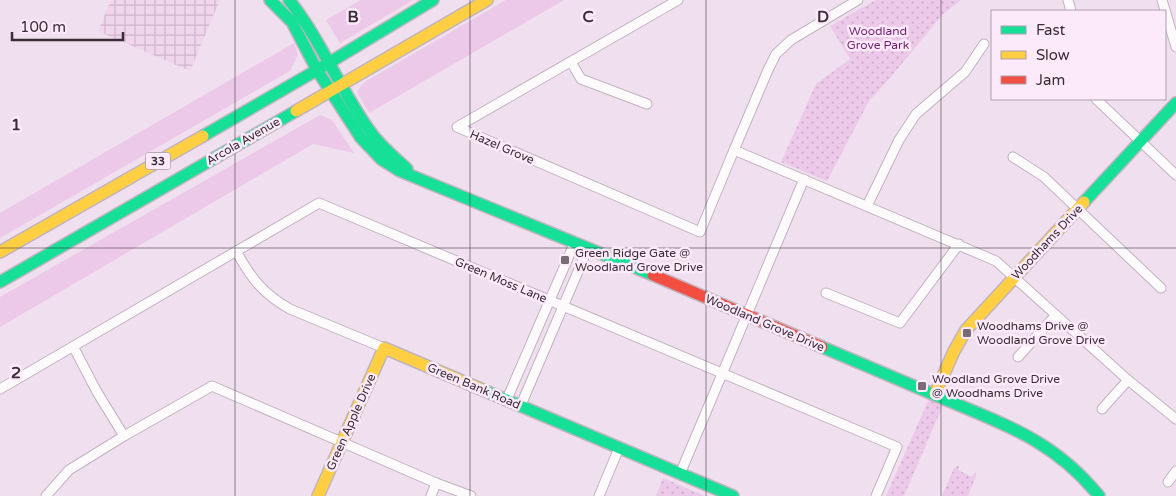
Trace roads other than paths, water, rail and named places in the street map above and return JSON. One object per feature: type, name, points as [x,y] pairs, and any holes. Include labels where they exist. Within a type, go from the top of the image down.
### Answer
[{"type":"street","name":"Woodland Grove Drive","points":[[270,0],[292,22],[317,70],[361,138],[381,159],[400,171],[575,242],[1022,432],[1056,452],[1084,476],[1099,496]]},
{"type":"street","name":"Woodland Grove Drive","points":[[289,0],[303,16],[369,130],[415,177]]},
{"type":"street","name":"Arcola Avenue","points":[[0,252],[317,70],[433,0]]},
{"type":"street","name":"Arcola Avenue","points":[[0,282],[487,0]]},
{"type":"street","name":"Hazel Grove","points":[[678,0],[457,127],[700,232],[734,150]]},
{"type":"street","points":[[852,2],[791,40],[776,54],[734,150],[996,261],[1128,380],[1176,419]]},
{"type":"street","points":[[1166,13],[1176,47]]},
{"type":"street","points":[[867,206],[900,140],[916,114],[965,72],[984,44]]},
{"type":"street","points":[[570,62],[580,79],[647,104]]},
{"type":"street","points":[[1097,100],[1176,175]]},
{"type":"street","name":"Woodhams Drive","points":[[935,394],[954,351],[966,330],[1176,103]]},
{"type":"street","points":[[1013,157],[1044,177],[1161,288]]},
{"type":"street","points":[[680,474],[804,179]]},
{"type":"street","name":"Green Moss Lane","points":[[0,389],[74,348],[319,203],[897,447],[876,496]]},
{"type":"street","points":[[507,399],[575,242]]},
{"type":"street","points":[[826,293],[900,323],[959,244]]},
{"type":"street","points":[[521,405],[588,248]]},
{"type":"street","name":"Green Bank Road","points":[[236,251],[248,274],[258,286],[278,303],[290,310],[507,399],[733,496]]},
{"type":"street","points":[[1018,357],[1056,315]]},
{"type":"street","points":[[74,348],[97,392],[124,436]]},
{"type":"street","name":"Green Apple Drive","points":[[318,496],[384,348]]},
{"type":"street","points":[[1102,409],[1128,380]]},
{"type":"street","points":[[46,496],[69,470],[212,386],[436,483],[471,496]]},
{"type":"street","points":[[599,496],[619,448]]},
{"type":"street","points":[[1168,482],[1176,471]]},
{"type":"street","points":[[431,496],[436,483]]},
{"type":"place","name":"Green Ridge Gate @ Woodland Grove Drive","points":[[565,260]]},
{"type":"place","name":"Woodhams Drive @ Woodland Grove Drive","points":[[967,333]]},
{"type":"place","name":"Woodland Grove Drive @ Woodhams Drive","points":[[922,386]]},
{"type":"park label","name":"Woodland Grove Park","points":[[878,38]]}]
